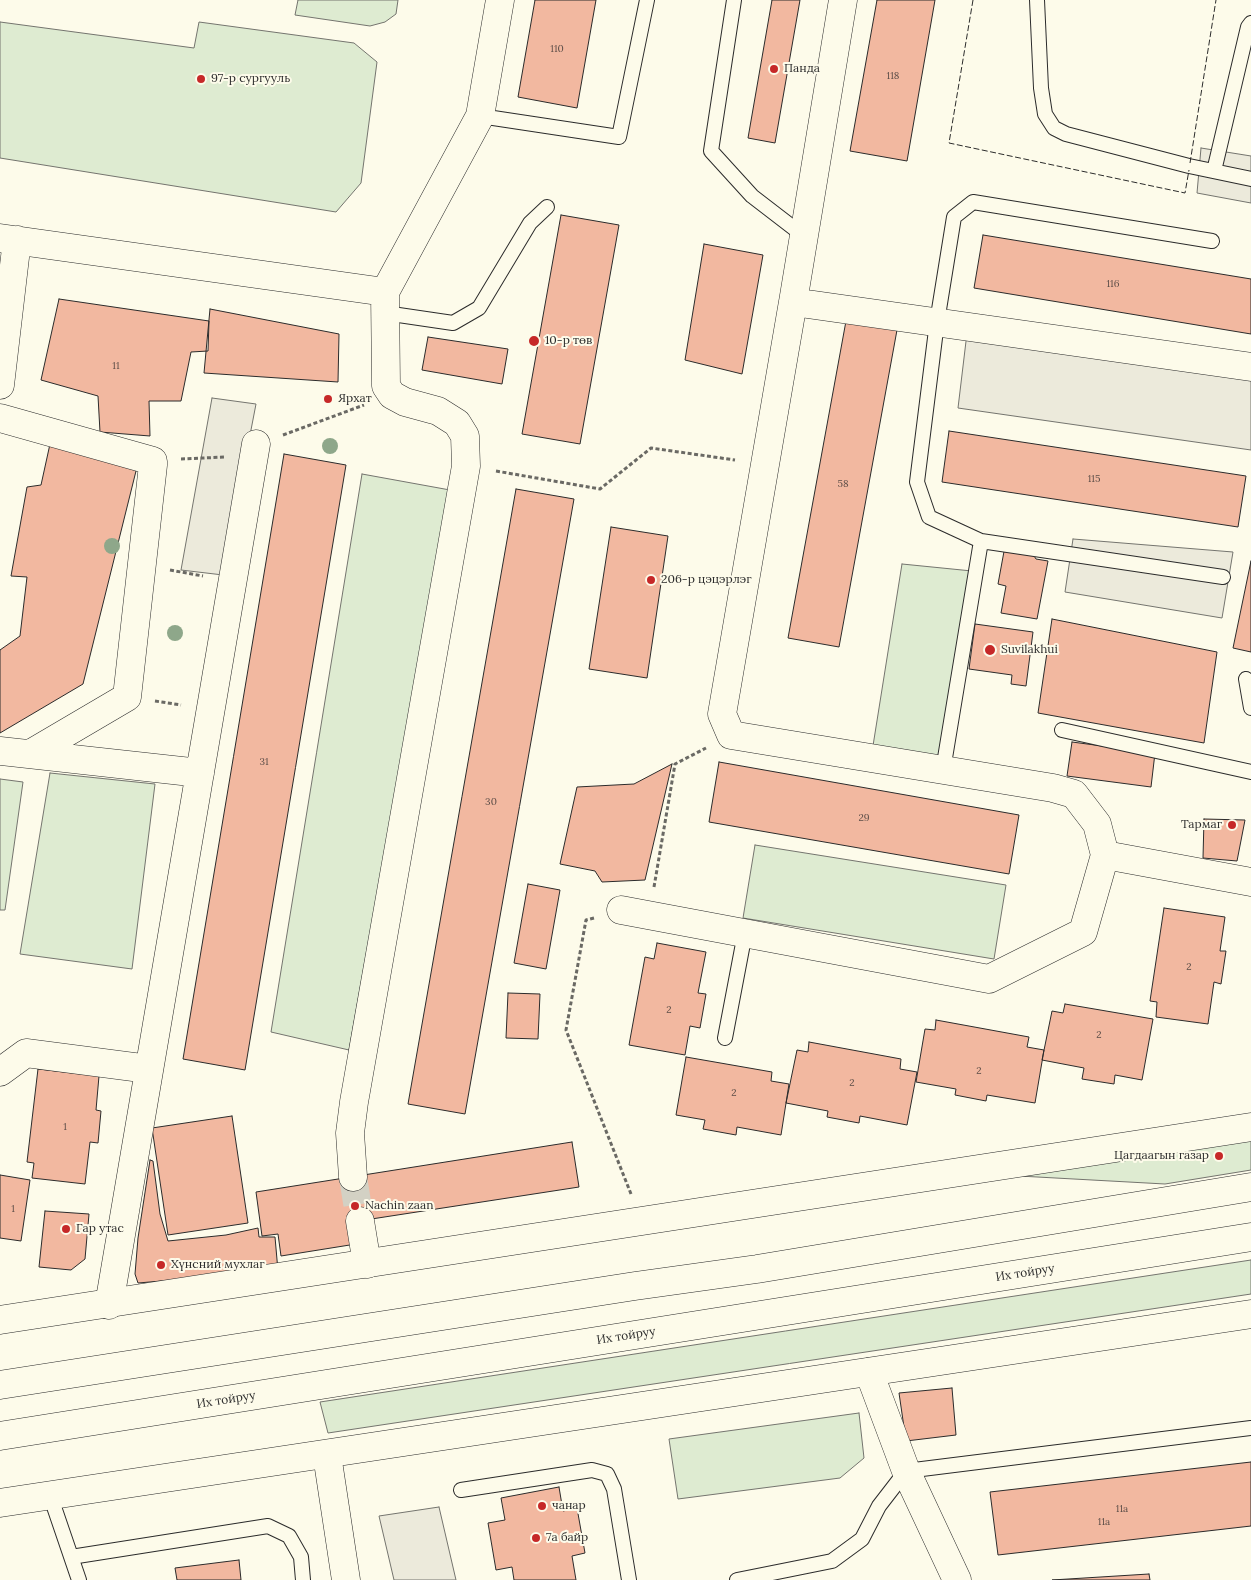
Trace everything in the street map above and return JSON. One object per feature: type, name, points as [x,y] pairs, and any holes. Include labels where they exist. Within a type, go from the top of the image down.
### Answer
[{"type":"street","points":[[353,1177],[350,1133],[354,1102],[466,466],[465,436],[457,422],[438,411],[405,402],[392,395],[386,386],[385,302],[480,116],[500,0]]},
{"type":"street","points":[[621,910],[989,979],[1083,932],[1105,855],[1097,824],[1074,794],[1053,788],[731,735],[722,714],[844,0]]},
{"type":"street","points":[[0,385],[9,239],[385,302]]},
{"type":"street","points":[[793,302],[1251,367]]},
{"type":"street","points":[[0,418],[153,461],[143,566],[127,697],[30,754]]},
{"type":"street","points":[[110,1304],[256,450]]},
{"type":"street","points":[[0,751],[200,773]]},
{"type":"street","points":[[1105,855],[1251,882]]},
{"type":"street","points":[[0,1072],[26,1054],[149,1069]]},
{"type":"street","points":[[0,1320],[641,1222],[1251,1124]]},
{"type":"street","points":[[0,1385],[635,1286],[757,1269],[1251,1187]]},
{"type":"street","points":[[360,1221],[367,1264]]},
{"type":"street","name":"Их тойруу","points":[[0,1436],[1251,1237]]},
{"type":"street","points":[[0,1503],[1251,1314]]},
{"type":"street","points":[[869,1372],[906,1471],[957,1580]]},
{"type":"street","points":[[327,1455],[346,1580]]},
{"type":"lane","points":[[480,116],[619,136],[646,0]]},
{"type":"lane","points":[[734,0],[711,151],[752,196],[804,236]]},
{"type":"lane","points":[[1037,0],[1041,88],[1045,114],[1054,128],[1066,134],[1214,172],[1251,179]]},
{"type":"lane","points":[[1214,172],[1248,26],[1251,23]]},
{"type":"lane","points":[[1212,241],[973,202],[954,217],[937,322],[917,482],[929,517],[981,542],[1223,577]]},
{"type":"lane","points":[[385,302],[453,323],[479,308],[530,223],[547,208]]},
{"type":"lane","points":[[943,770],[981,542]]},
{"type":"lane","points":[[1246,679],[1251,708]]},
{"type":"lane","points":[[1062,730],[1251,772]]},
{"type":"lane","points":[[725,1038],[746,933]]},
{"type":"lane","points":[[737,1580],[832,1561],[862,1538],[880,1506],[906,1471],[1251,1428]]},
{"type":"lane","points":[[461,1490],[592,1470],[607,1474],[614,1489],[629,1580]]},
{"type":"lane","points":[[50,1494],[79,1580]]},
{"type":"lane","points":[[71,1557],[268,1526],[289,1536],[301,1558],[303,1580]]},
{"type":"path","points":[[153,461],[256,450],[392,395]]},
{"type":"path","points":[[466,466],[600,489],[651,448],[764,465]]},
{"type":"path","points":[[143,566],[233,580]]},
{"type":"path","points":[[127,697],[211,710]]},
{"type":"path","points":[[641,1222],[566,1030],[586,920],[621,910],[654,886],[675,764],[731,735]]},
{"type":"green space","points":[[298,0],[398,0],[396,14],[385,22],[370,26],[295,15]]},
{"type":"green space","name":"97-р сургууль","points":[[0,22],[194,48],[199,22],[354,43],[377,62],[361,183],[336,212],[0,158]]},
{"type":"green space","points":[[362,474],[450,490],[349,1050],[271,1032]]},
{"type":"green space","points":[[902,564],[972,571],[940,764],[872,752]]},
{"type":"green space","points":[[50,773],[155,784],[132,969],[20,954]]},
{"type":"green space","points":[[0,779],[23,782],[5,910],[0,910]]},
{"type":"green space","points":[[755,845],[1006,885],[994,959],[743,918]]},
{"type":"green space","points":[[1251,1137],[1251,1170],[1165,1184],[1019,1176]]},
{"type":"green space","points":[[1251,1260],[1251,1294],[328,1433],[320,1402]]},
{"type":"green space","points":[[859,1413],[864,1458],[840,1478],[678,1499],[669,1439]]},
{"type":"shaded area","points":[[1201,148],[1251,156],[1251,203],[1197,193]]},
{"type":"shaded area","points":[[967,333],[1251,373],[1251,450],[958,408]]},
{"type":"shaded area","points":[[212,398],[256,404],[223,575],[181,570]]},
{"type":"shaded area","points":[[1073,539],[1233,552],[1222,618],[1065,592]]},
{"type":"shaded area","points":[[439,1507],[456,1580],[394,1580],[379,1516]]},
{"type":"building","points":[[535,0],[596,0],[577,108],[518,97]]},
{"type":"building","name":"Панда","points":[[772,0],[800,0],[775,143],[748,138]]},
{"type":"building","points":[[877,0],[935,0],[907,161],[850,151]]},
{"type":"building","points":[[561,215],[619,225],[580,444],[522,434]]},
{"type":"building","points":[[983,235],[1251,279],[1251,334],[974,288]]},
{"type":"building","points":[[704,244],[763,255],[742,374],[685,360]]},
{"type":"building","points":[[59,299],[209,321],[208,351],[191,352],[181,401],[149,401],[150,436],[100,432],[98,396],[41,380]]},
{"type":"building","points":[[210,309],[339,334],[338,382],[204,373]]},
{"type":"building","points":[[846,321],[897,330],[839,647],[788,638]]},
{"type":"building","points":[[428,337],[508,349],[502,384],[422,370]]},
{"type":"building","points":[[949,431],[1246,476],[1238,527],[942,482]]},
{"type":"building","points":[[50,444],[137,467],[83,684],[0,733],[0,650],[20,636],[27,577],[11,576],[27,487],[41,485]]},
{"type":"building","points":[[284,454],[346,465],[245,1070],[183,1059]]},
{"type":"building","points":[[516,489],[574,499],[465,1114],[408,1104]]},
{"type":"building","points":[[611,527],[668,536],[647,678],[589,669]]},
{"type":"building","points":[[1005,546],[1031,551],[1036,559],[1048,561],[1037,619],[1001,613],[1006,586],[998,584]]},
{"type":"building","points":[[1251,561],[1251,652],[1233,648]]},
{"type":"building","points":[[1052,619],[1217,652],[1204,743],[1038,713]]},
{"type":"building","points":[[975,624],[1033,632],[1026,686],[1011,684],[1012,675],[969,669]]},
{"type":"building","points":[[1072,742],[1155,753],[1151,787],[1067,776]]},
{"type":"building","points":[[719,762],[1019,815],[1009,874],[709,822]]},
{"type":"building","points":[[672,764],[645,880],[602,882],[595,871],[560,864],[577,787],[634,784]]},
{"type":"building","points":[[1204,819],[1245,820],[1237,861],[1203,858]]},
{"type":"building","points":[[528,884],[560,890],[546,969],[514,963]]},
{"type":"building","points":[[1164,908],[1225,917],[1220,951],[1226,951],[1221,984],[1214,982],[1208,1024],[1156,1017],[1157,1002],[1150,1001]]},
{"type":"building","points":[[657,943],[706,952],[698,993],[706,994],[700,1028],[690,1026],[685,1055],[629,1045],[645,957],[654,959]]},
{"type":"building","points":[[508,993],[540,994],[538,1039],[506,1038]]},
{"type":"building","points":[[1065,1004],[1153,1019],[1142,1080],[1115,1075],[1114,1084],[1082,1079],[1084,1068],[1042,1060],[1052,1011],[1063,1013]]},
{"type":"building","points":[[936,1020],[1029,1037],[1027,1047],[1044,1050],[1035,1103],[987,1095],[986,1101],[955,1095],[956,1089],[916,1082],[925,1029],[935,1030]]},
{"type":"building","points":[[809,1042],[901,1059],[900,1069],[917,1072],[907,1125],[860,1116],[859,1123],[827,1117],[828,1111],[786,1103],[797,1050],[808,1052]]},
{"type":"building","points":[[686,1057],[772,1072],[771,1081],[789,1084],[781,1135],[737,1127],[736,1135],[703,1129],[705,1120],[676,1115]]},
{"type":"building","points":[[38,1069],[99,1076],[96,1110],[101,1111],[98,1143],[90,1142],[85,1184],[32,1178],[34,1163],[27,1162]]},
{"type":"building","points":[[232,1116],[248,1223],[168,1235],[152,1128]]},
{"type":"building","name":"Nachin zaan","points":[[572,1142],[579,1187],[352,1222],[356,1244],[281,1256],[278,1234],[262,1236],[256,1192]]},
{"type":"building","points":[[150,1160],[153,1161],[160,1214],[168,1241],[226,1235],[258,1228],[259,1237],[275,1237],[278,1271],[138,1283],[135,1274],[138,1238]]},
{"type":"building","points":[[0,1175],[30,1180],[21,1241],[0,1238]]},
{"type":"building","name":"Гар утас","points":[[45,1211],[89,1214],[85,1259],[71,1270],[39,1267]]},
{"type":"building","points":[[952,1388],[956,1435],[906,1441],[899,1393]]},
{"type":"building","points":[[1251,1462],[1251,1526],[998,1555],[990,1492]]},
{"type":"building","name":"7а байр","points":[[559,1487],[563,1511],[577,1508],[585,1553],[572,1556],[576,1580],[514,1580],[512,1567],[496,1570],[488,1523],[505,1520],[501,1498]]},
{"type":"building","points":[[239,1560],[241,1580],[177,1580],[175,1568]]},
{"type":"building","points":[[1149,1574],[1150,1580],[1052,1580]]},
{"type":"tunnel","points":[[353,1177],[360,1221]]},
{"type":"fence","points":[[973,0],[949,143],[1185,193],[1189,170]]},
{"type":"fence","points":[[1190,163],[1216,0]]},
{"type":"place","name":"Панда","points":[[774,69]]},
{"type":"place","name":"97-р сургууль","points":[[201,79]]},
{"type":"place","name":"10-р төв","points":[[534,341]]},
{"type":"place","name":"Ярхат","points":[[328,399]]},
{"type":"place","name":"206-р цэцэрлэг","points":[[651,580]]},
{"type":"place","name":"Suvilakhui","points":[[990,650]]},
{"type":"place","name":"Тармаг","points":[[1232,825]]},
{"type":"place","name":"Цагдаагын газар","points":[[1219,1156]]},
{"type":"place","name":"Nachin zaan","points":[[355,1206]]},
{"type":"place","name":"Гар утас","points":[[66,1229]]},
{"type":"place","name":"Хүнсний мухлаг","points":[[161,1265]]},
{"type":"place","name":"чанар","points":[[542,1506]]},
{"type":"place","name":"7а байр","points":[[536,1538]]}]
